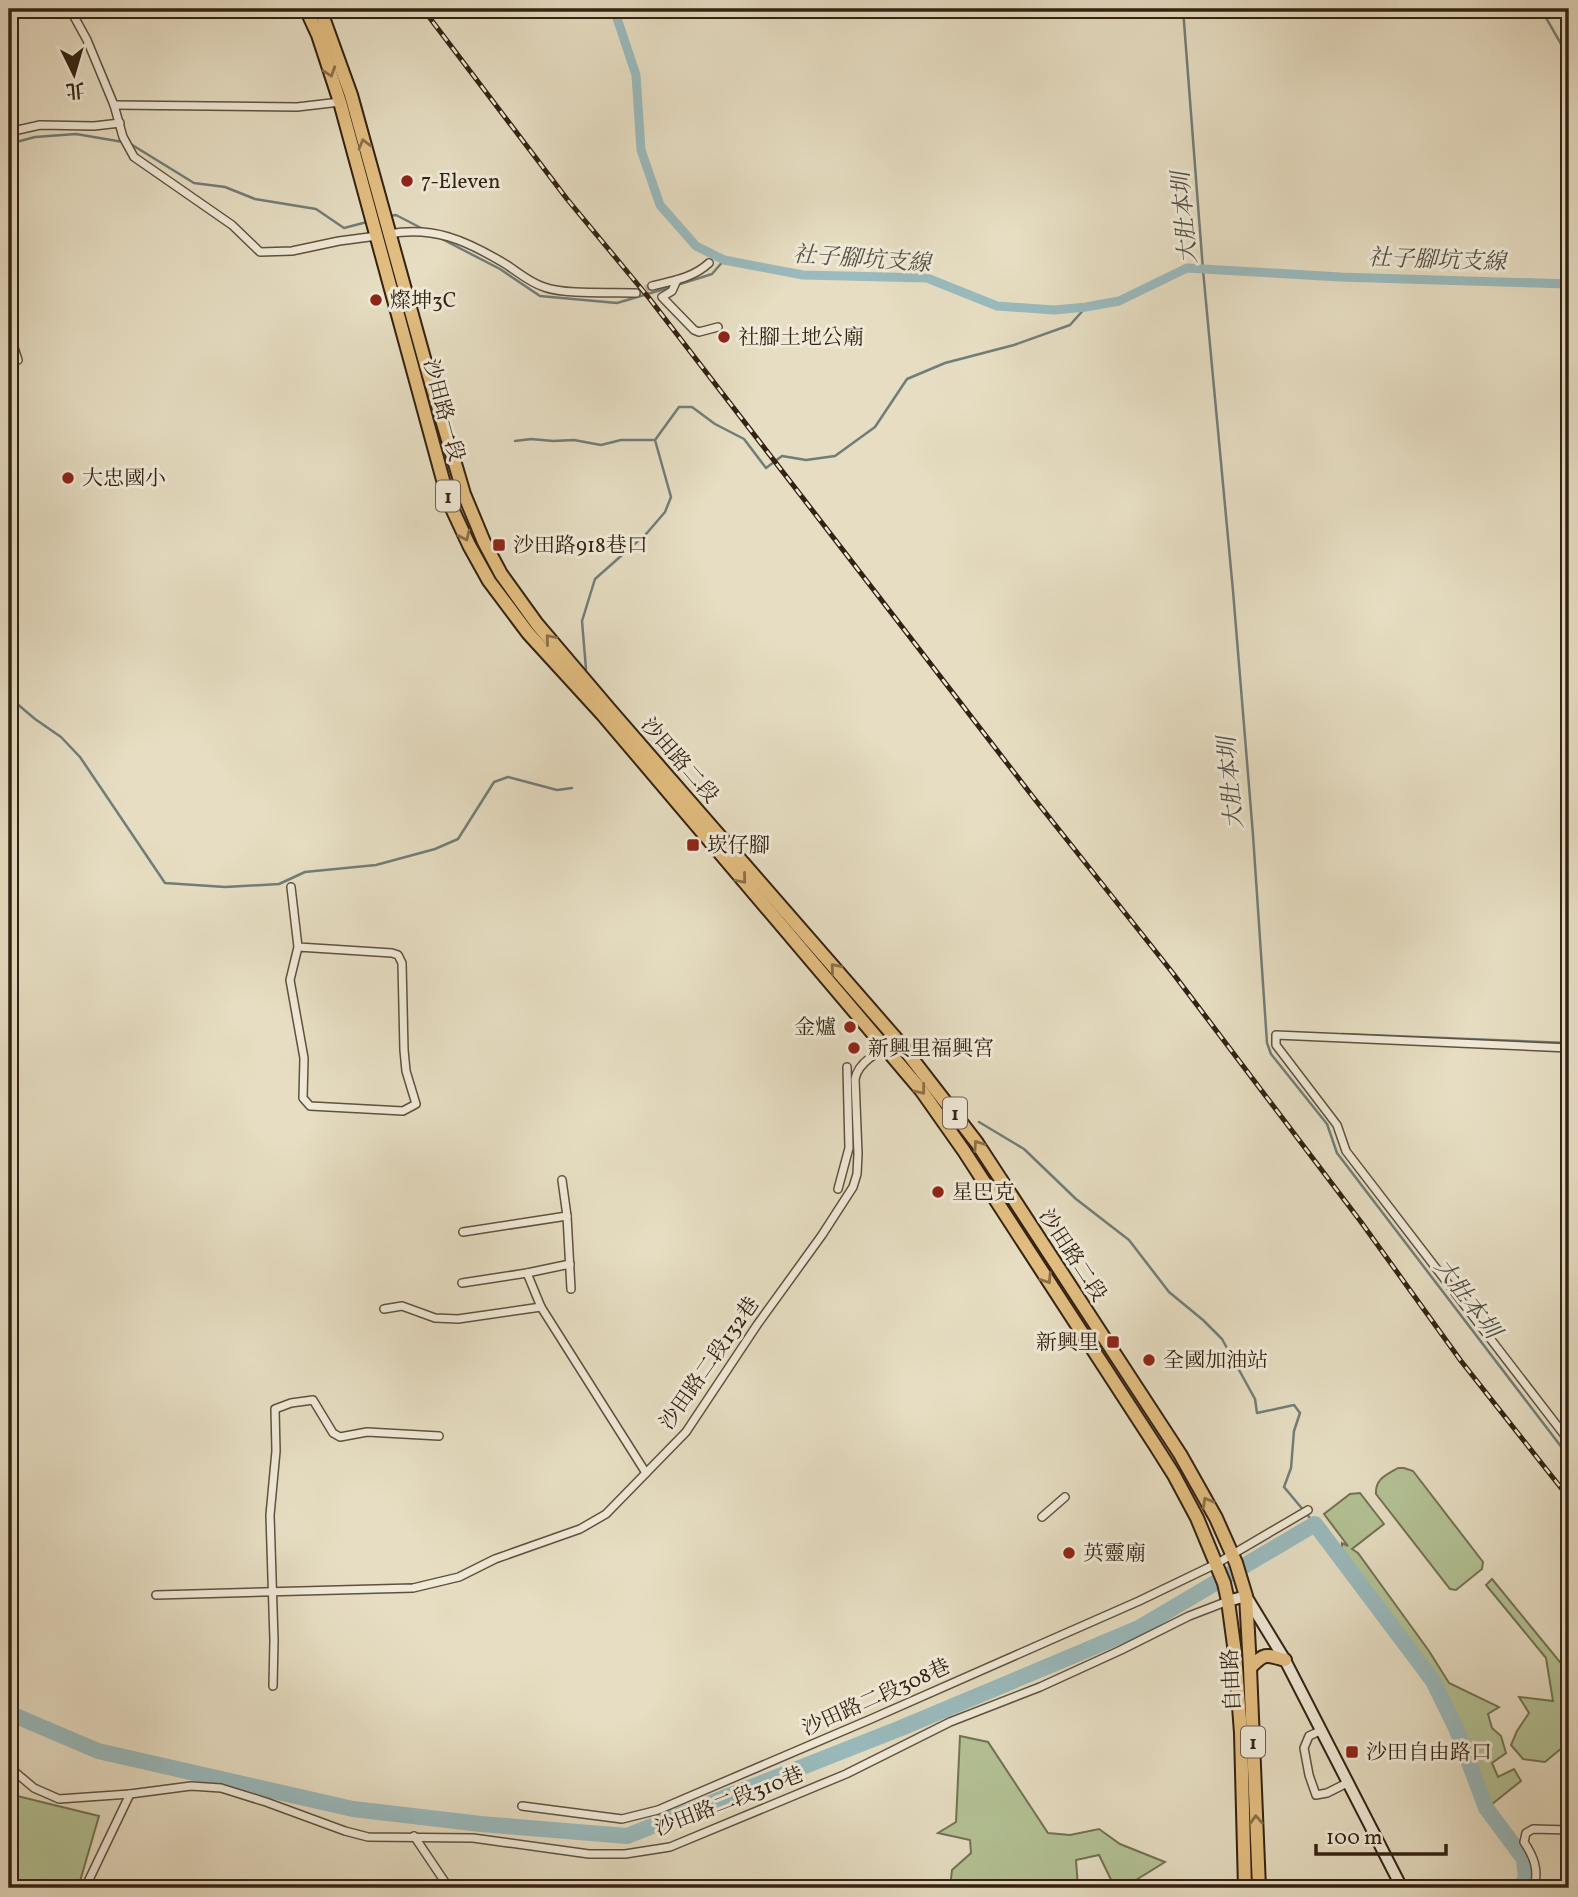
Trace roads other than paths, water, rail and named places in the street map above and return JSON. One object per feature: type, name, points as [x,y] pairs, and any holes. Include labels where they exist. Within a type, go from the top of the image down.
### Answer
[{"type":"main road","name":"1","points":[[306,9],[318,35],[376,210]]},
{"type":"main road","name":"1","points":[[320,9],[351,95],[382,235]]},
{"type":"main road","name":"沙田路一段","points":[[382,235],[464,494],[484,542],[501,574],[606,712]]},
{"type":"main road","name":"沙田路二段","points":[[606,712],[900,1042],[977,1143],[1181,1454],[1216,1518],[1246,1596]]},
{"type":"main road","name":"沙田路二段","points":[[606,712],[921,1090],[964,1151],[1161,1455],[1196,1518],[1220,1573],[1228,1601]]},
{"type":"main road","name":"自由路","points":[[1246,1596],[1259,1888]]},
{"type":"main road","name":"自由路","points":[[1228,1601],[1241,1733],[1245,1888]]},
{"type":"main road","points":[[1250,1668],[1261,1656],[1269,1655],[1285,1660]]},
{"type":"street","points":[[70,9],[87,40],[114,105],[123,137],[134,157],[232,225],[260,252],[292,251],[406,231],[451,236],[503,262],[544,288],[558,291],[636,293]]},
{"type":"street","points":[[114,105],[297,107],[340,102]]},
{"type":"street","points":[[9,132],[40,125],[94,126],[120,123]]},
{"type":"street","points":[[652,286],[699,272],[709,263]]},
{"type":"street","points":[[9,268],[9,335],[18,360]]},
{"type":"street","points":[[677,280],[672,291],[662,297],[694,330],[699,332],[718,327]]},
{"type":"street","points":[[291,887],[298,947],[290,980],[303,1058],[303,1098],[310,1106],[403,1111],[416,1104],[404,1050],[402,963],[398,955],[298,947]]},
{"type":"street","points":[[1569,1048],[1276,1035],[1276,1045],[1337,1125],[1346,1152],[1569,1441]]},
{"type":"street","name":"沙田路二段132巷","points":[[156,1595],[413,1588],[459,1577],[495,1559],[580,1529],[606,1514],[686,1432],[853,1187],[859,1154],[856,1073],[869,1058],[900,1042]]},
{"type":"street","points":[[838,1189],[849,1148],[847,1067]]},
{"type":"street","points":[[562,1180],[571,1289]]},
{"type":"street","points":[[463,1232],[567,1216]]},
{"type":"street","points":[[461,1283],[570,1264]]},
{"type":"street","points":[[527,1273],[541,1307],[646,1473]]},
{"type":"street","points":[[384,1308],[402,1306],[435,1318],[458,1319],[541,1307]]},
{"type":"street","points":[[273,1686],[270,1515],[276,1451],[275,1409],[291,1403],[313,1400],[333,1433],[340,1437],[367,1432],[439,1436]]},
{"type":"street","points":[[1042,1517],[1065,1497]]},
{"type":"street","name":"沙田路二段308巷","points":[[522,1806],[622,1819],[658,1810],[1139,1601],[1220,1573],[1234,1559],[1308,1510]]},
{"type":"street","points":[[1228,1601],[1246,1596]]},
{"type":"street","name":"沙田路二段","points":[[1246,1596],[1285,1660],[1402,1888]]},
{"type":"street","name":"沙田路二段310巷","points":[[9,1767],[34,1788],[59,1799],[191,1786],[221,1788],[368,1837],[473,1838],[589,1854],[625,1854],[670,1847],[846,1774],[950,1722],[1040,1687],[1189,1616],[1228,1601]]},
{"type":"street","points":[[1322,1730],[1309,1736],[1304,1748],[1316,1795],[1327,1793],[1349,1782]]},
{"type":"street","points":[[85,1888],[130,1794]]},
{"type":"street","points":[[1534,1888],[1536,1867],[1524,1842],[1526,1833],[1533,1829],[1569,1830]]},
{"type":"street","points":[[415,1836],[449,1888]]},
{"type":"waterway","name":"社子腳坑支線","points":[[614,9],[636,75],[641,150],[660,205],[696,246],[724,260],[803,275],[927,278],[997,306],[1054,310],[1119,301],[1187,268],[1340,277],[1569,284]]},
{"type":"waterway","name":"大肚本圳","points":[[1183,9],[1203,270],[1253,835],[1267,1043],[1271,1054],[1327,1124],[1337,1153],[1569,1457]]},
{"type":"waterway","points":[[1541,9],[1569,58]]},
{"type":"waterway","points":[[9,144],[35,137],[76,134],[123,142]]},
{"type":"waterway","points":[[129,143],[194,183],[225,187],[255,199],[316,209],[344,228],[367,222]]},
{"type":"waterway","points":[[390,216],[396,215],[425,230]]},
{"type":"waterway","points":[[440,238],[500,269],[540,296],[617,303],[671,287]]},
{"type":"waterway","points":[[677,285],[712,274],[724,260]]},
{"type":"waterway","points":[[586,669],[582,621],[595,579],[647,533],[665,512],[671,497],[655,440],[679,407],[692,407],[715,424],[744,439],[766,468],[782,456],[806,460],[835,456],[875,427],[907,379],[945,363],[1014,345],[1070,325],[1086,307]]},
{"type":"waterway","points":[[515,441],[574,440],[601,445],[621,440],[653,440]]},
{"type":"waterway","points":[[9,697],[61,737],[80,757],[165,883],[225,887],[279,884],[305,872],[376,865],[435,849],[458,839],[494,782],[508,777],[557,790],[572,788]]},
{"type":"waterway","points":[[1342,1034],[1569,1043]]},
{"type":"waterway","points":[[979,1122],[1024,1149],[1076,1199],[1129,1240],[1169,1292],[1222,1339],[1255,1399],[1257,1413],[1294,1405],[1300,1413],[1294,1431],[1291,1468],[1284,1487],[1315,1524]]},
{"type":"waterway","points":[[9,1713],[98,1751],[353,1809],[481,1824],[627,1836],[901,1728],[1139,1628],[1315,1524],[1433,1681],[1456,1728],[1486,1808],[1524,1859],[1526,1879],[1519,1888]]},
{"type":"tunnel","points":[[636,293],[652,286]]},
{"type":"railway","points":[[423,9],[567,199],[649,298],[1033,797],[1172,972],[1361,1222],[1461,1361],[1569,1498]]},
{"type":"place","name":"7-Eleven","points":[[407,181]]},
{"type":"place","name":"燦坤3C","points":[[376,300]]},
{"type":"place","name":"社腳土地公廟","points":[[724,337]]},
{"type":"place","name":"大忠國小","points":[[68,478]]},
{"type":"place","name":"沙田路918巷口","points":[[499,545]]},
{"type":"place","name":"崁仔腳","points":[[693,845]]},
{"type":"place","name":"金爐","points":[[850,1027]]},
{"type":"place","name":"新興里福興宮","points":[[854,1048]]},
{"type":"place","name":"星巴克","points":[[938,1192]]},
{"type":"place","name":"新興里","points":[[1113,1342]]},
{"type":"place","name":"全國加油站","points":[[1149,1360]]},
{"type":"place","name":"英靈廟","points":[[1069,1553]]},
{"type":"place","name":"沙田自由路口","points":[[1352,1752]]}]
